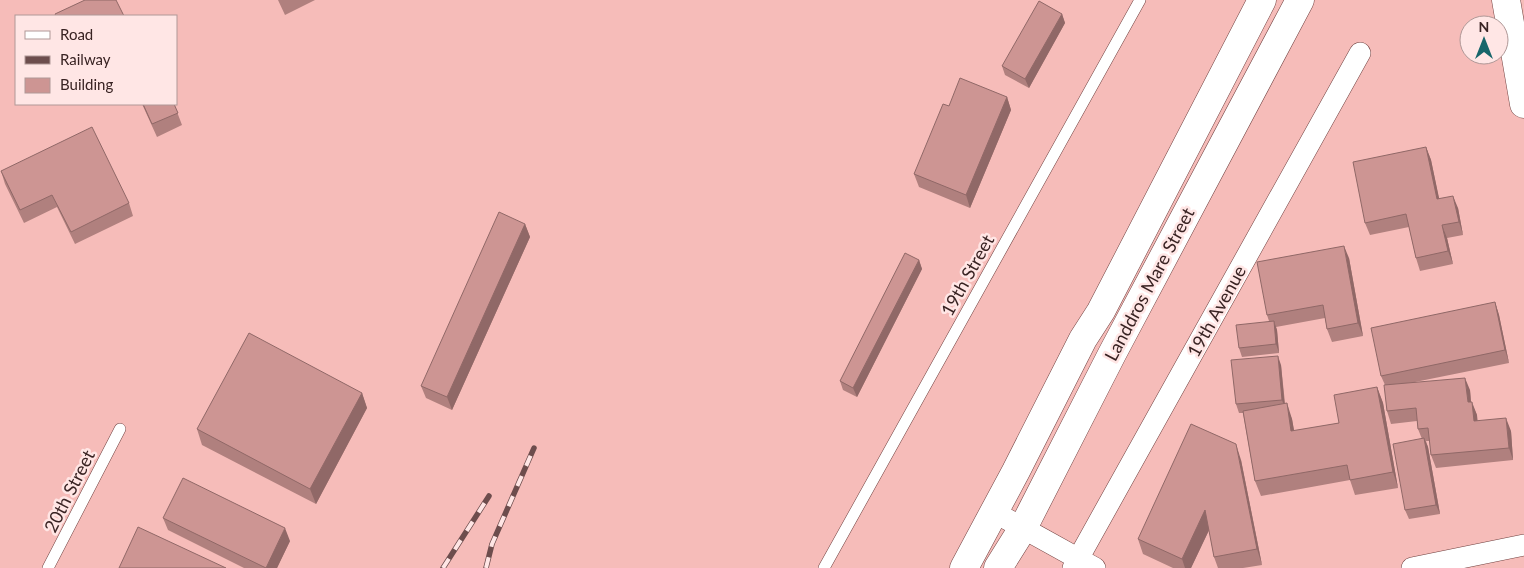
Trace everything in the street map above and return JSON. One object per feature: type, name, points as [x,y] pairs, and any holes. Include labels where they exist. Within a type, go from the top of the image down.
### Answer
[{"type":"main road","name":"Landdros Mare Street","points":[[964,568],[1084,339],[1101,311],[1262,0]]},
{"type":"main road","name":"Landdros Mare Street","points":[[998,568],[1023,528],[1119,340],[1300,0]]},
{"type":"main road","points":[[1506,0],[1524,104]]},
{"type":"street","name":"19th Avenue","points":[[1082,565],[1360,53]]},
{"type":"street","points":[[994,512],[1082,565]]},
{"type":"street","points":[[1412,568],[1524,545]]},
{"type":"lane","name":"19th Street","points":[[824,568],[1140,0]]},
{"type":"lane","name":"20th Street","points":[[48,568],[120,429]]},
{"type":"building","points":[[85,0],[116,0],[124,15],[56,15]]},
{"type":"building","points":[[1039,1],[1062,14],[1025,79],[1002,66]]},
{"type":"building","points":[[960,78],[1007,97],[966,195],[914,174],[943,104],[949,106]]},
{"type":"building","points":[[143,105],[174,105],[178,113],[152,124]]},
{"type":"building","points":[[92,127],[129,203],[71,232],[52,195],[20,210],[1,171]]},
{"type":"building","points":[[1426,147],[1437,199],[1453,196],[1459,222],[1442,225],[1448,251],[1416,258],[1406,214],[1365,223],[1353,162]]},
{"type":"building","points":[[499,212],[525,224],[447,397],[421,386]]},
{"type":"building","points":[[1344,246],[1358,323],[1327,329],[1323,305],[1267,315],[1257,262]]},
{"type":"building","points":[[905,253],[919,260],[853,388],[840,381]]},
{"type":"building","points":[[1495,302],[1505,350],[1381,376],[1371,328]]},
{"type":"building","points":[[1274,321],[1276,344],[1239,348],[1236,325]]},
{"type":"building","points":[[249,333],[362,393],[310,489],[197,429]]},
{"type":"building","points":[[1278,356],[1282,400],[1236,404],[1231,360]]},
{"type":"building","points":[[1465,378],[1468,402],[1472,402],[1474,421],[1506,418],[1509,448],[1431,455],[1428,428],[1418,429],[1416,408],[1387,411],[1384,385]]},
{"type":"building","points":[[1377,387],[1393,472],[1350,480],[1347,465],[1255,481],[1243,411],[1287,403],[1291,431],[1339,423],[1334,395]]},
{"type":"building","points":[[1191,424],[1236,444],[1257,549],[1214,557],[1205,510],[1182,559],[1138,539]]},
{"type":"building","points":[[1424,438],[1436,505],[1405,510],[1393,444]]},
{"type":"building","points":[[183,478],[285,528],[266,568],[163,518]]},
{"type":"building","points":[[138,527],[226,568],[119,568]]},
{"type":"railway","points":[[486,568],[492,544],[534,448]]},
{"type":"railway","points":[[443,568],[489,496]]}]
